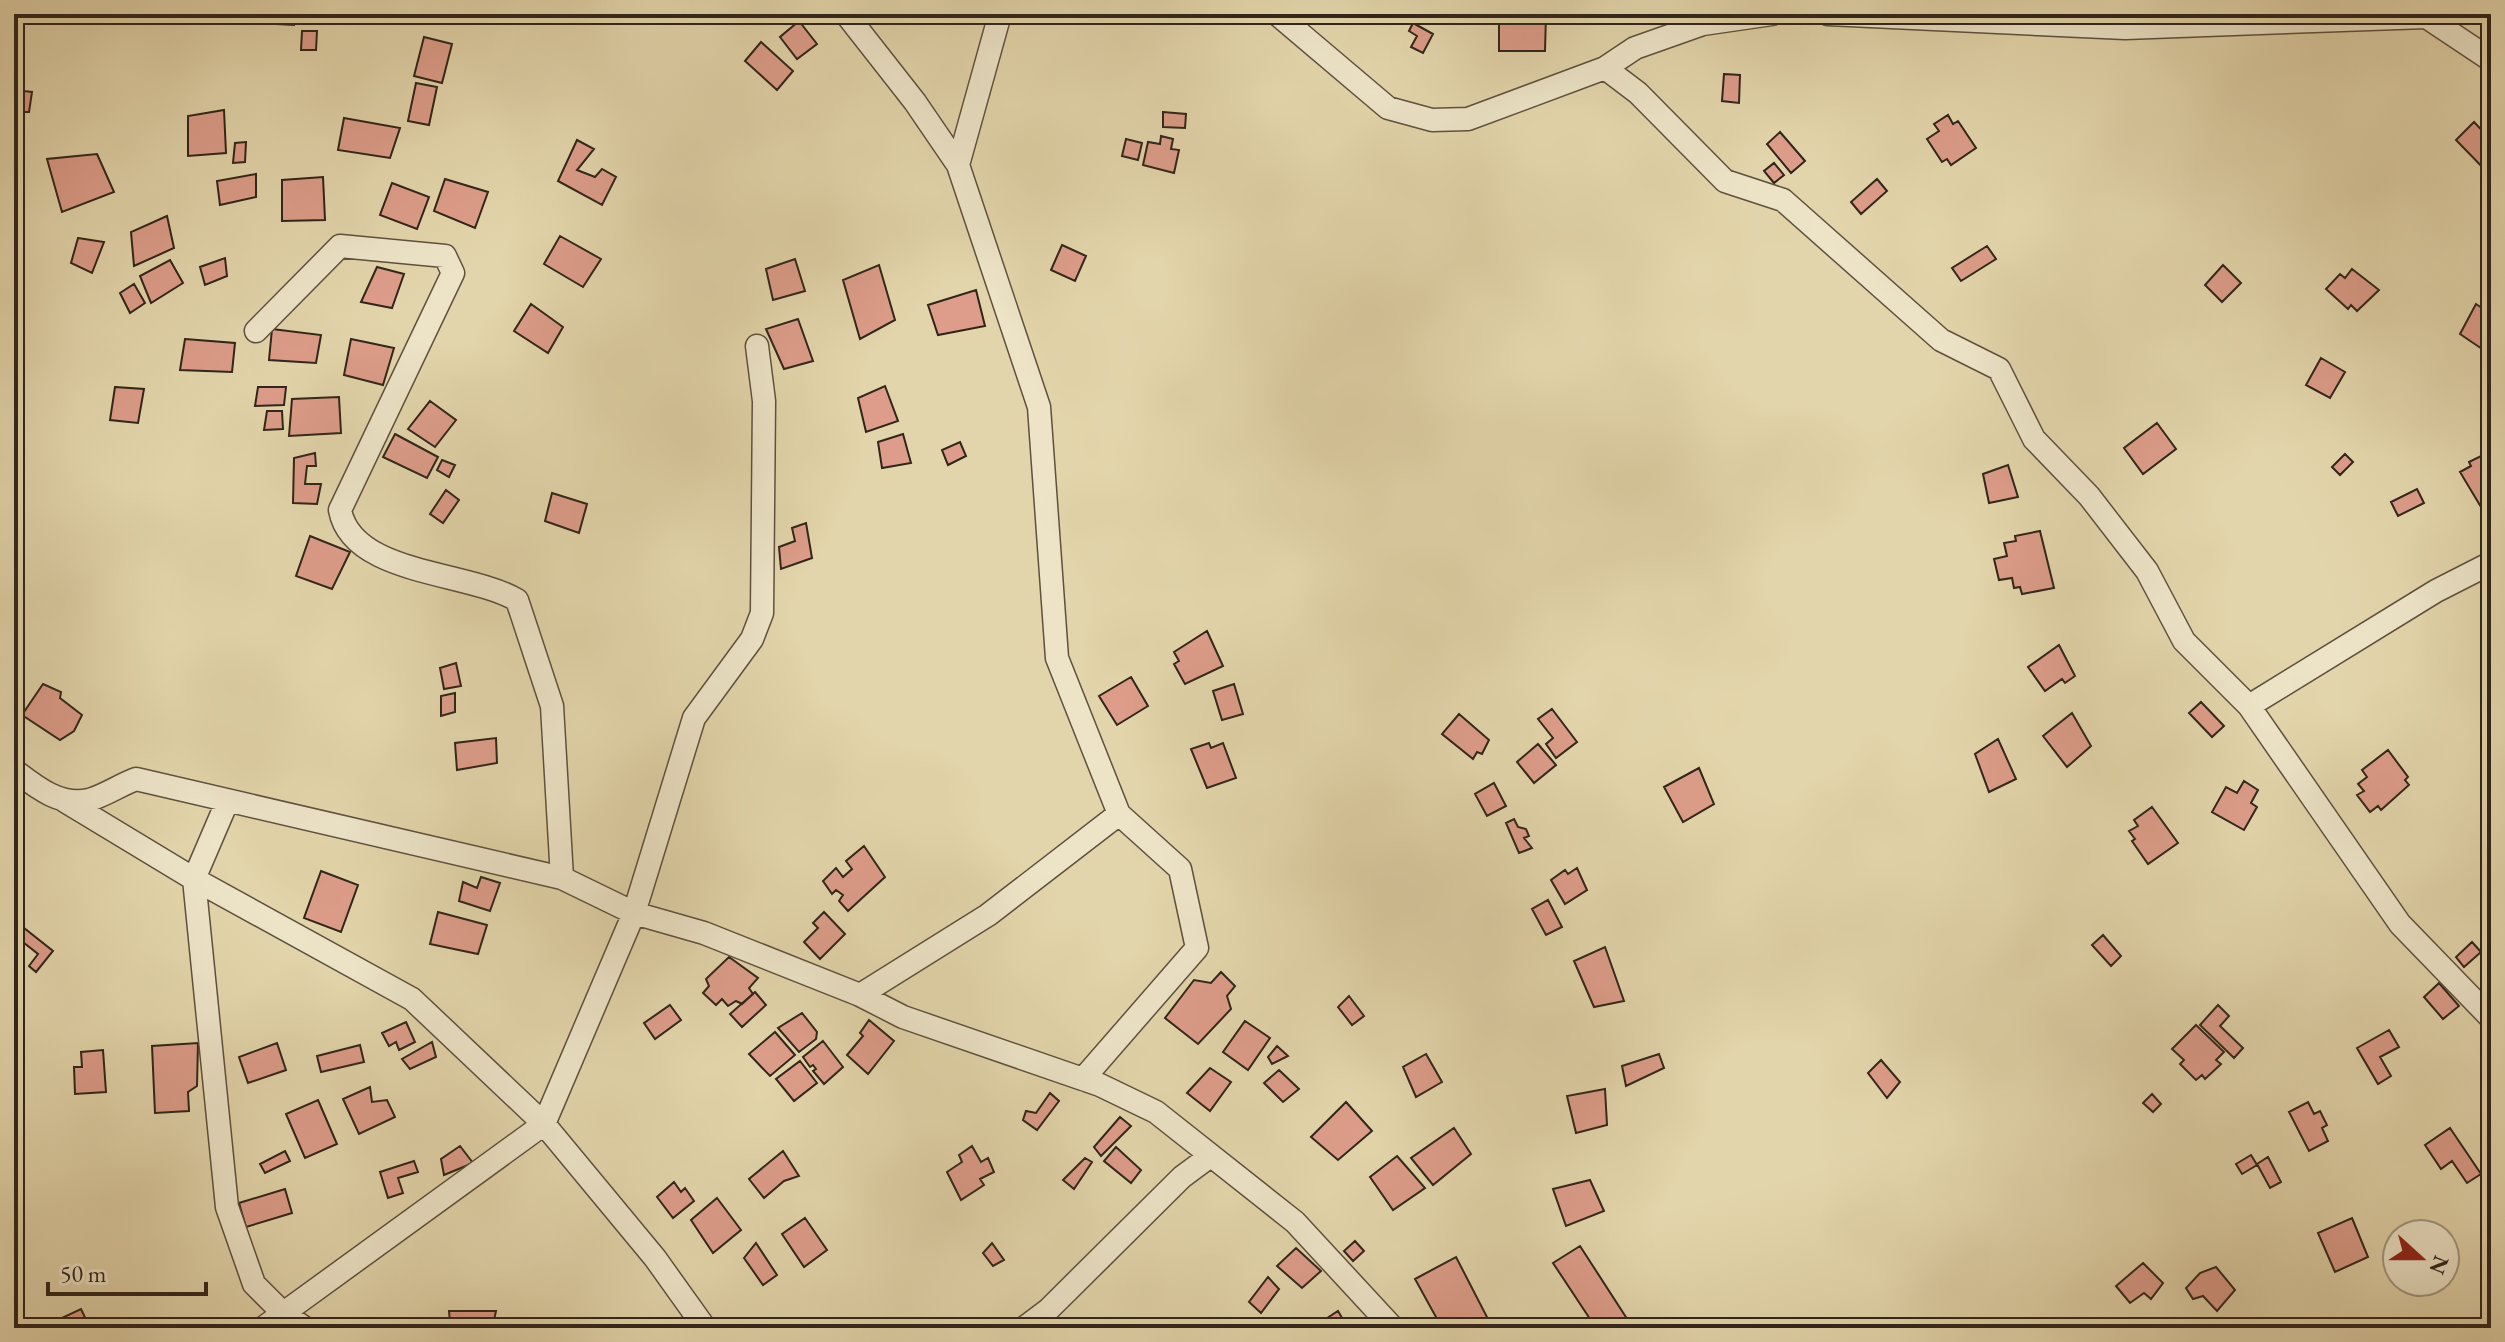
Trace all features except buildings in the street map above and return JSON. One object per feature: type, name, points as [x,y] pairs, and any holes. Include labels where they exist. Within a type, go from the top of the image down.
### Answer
[{"type":"street","points":[[846,14],[915,102],[958,165],[1039,407],[1057,658],[1119,814],[1180,869],[1197,948],[1083,1079]]},
{"type":"street","points":[[958,165],[1000,14]]},
{"type":"street","points":[[1277,14],[1388,108],[1432,120],[1468,119],[1605,68],[1635,48],[1689,29],[1772,14]]},
{"type":"street","points":[[1828,14],[2125,28],[2424,16],[2491,60]]},
{"type":"street","points":[[1605,68],[1638,93],[1725,181],[1783,200],[1941,340],[1999,369],[2034,439],[2089,496],[2147,571],[2184,641],[2249,706],[2400,924],[2491,1018]]},
{"type":"street","points":[[256,331],[340,246],[445,256],[453,273],[340,510],[343,527],[358,542],[391,561],[497,588],[517,600],[552,706],[562,878]]},
{"type":"street","points":[[263,1328],[544,1124],[634,913],[694,718],[752,639],[762,613],[764,401],[757,346]]},
{"type":"street","points":[[2249,706],[2436,591],[2491,563]]},
{"type":"street","points":[[14,770],[40,789],[194,879],[412,999],[544,1124],[655,1258],[705,1328]]},
{"type":"street","points":[[65,801],[90,800],[136,779],[562,878],[634,913],[704,933],[860,995],[903,1017],[1083,1079],[1156,1112],[1295,1222],[1393,1328]]},
{"type":"street","points":[[227,802],[194,879],[227,1207],[254,1284],[283,1313],[305,1328]]},
{"type":"street","points":[[860,995],[988,915],[1119,814]]},
{"type":"street","points":[[1024,1328],[1048,1310],[1182,1177],[1209,1157]]}]
